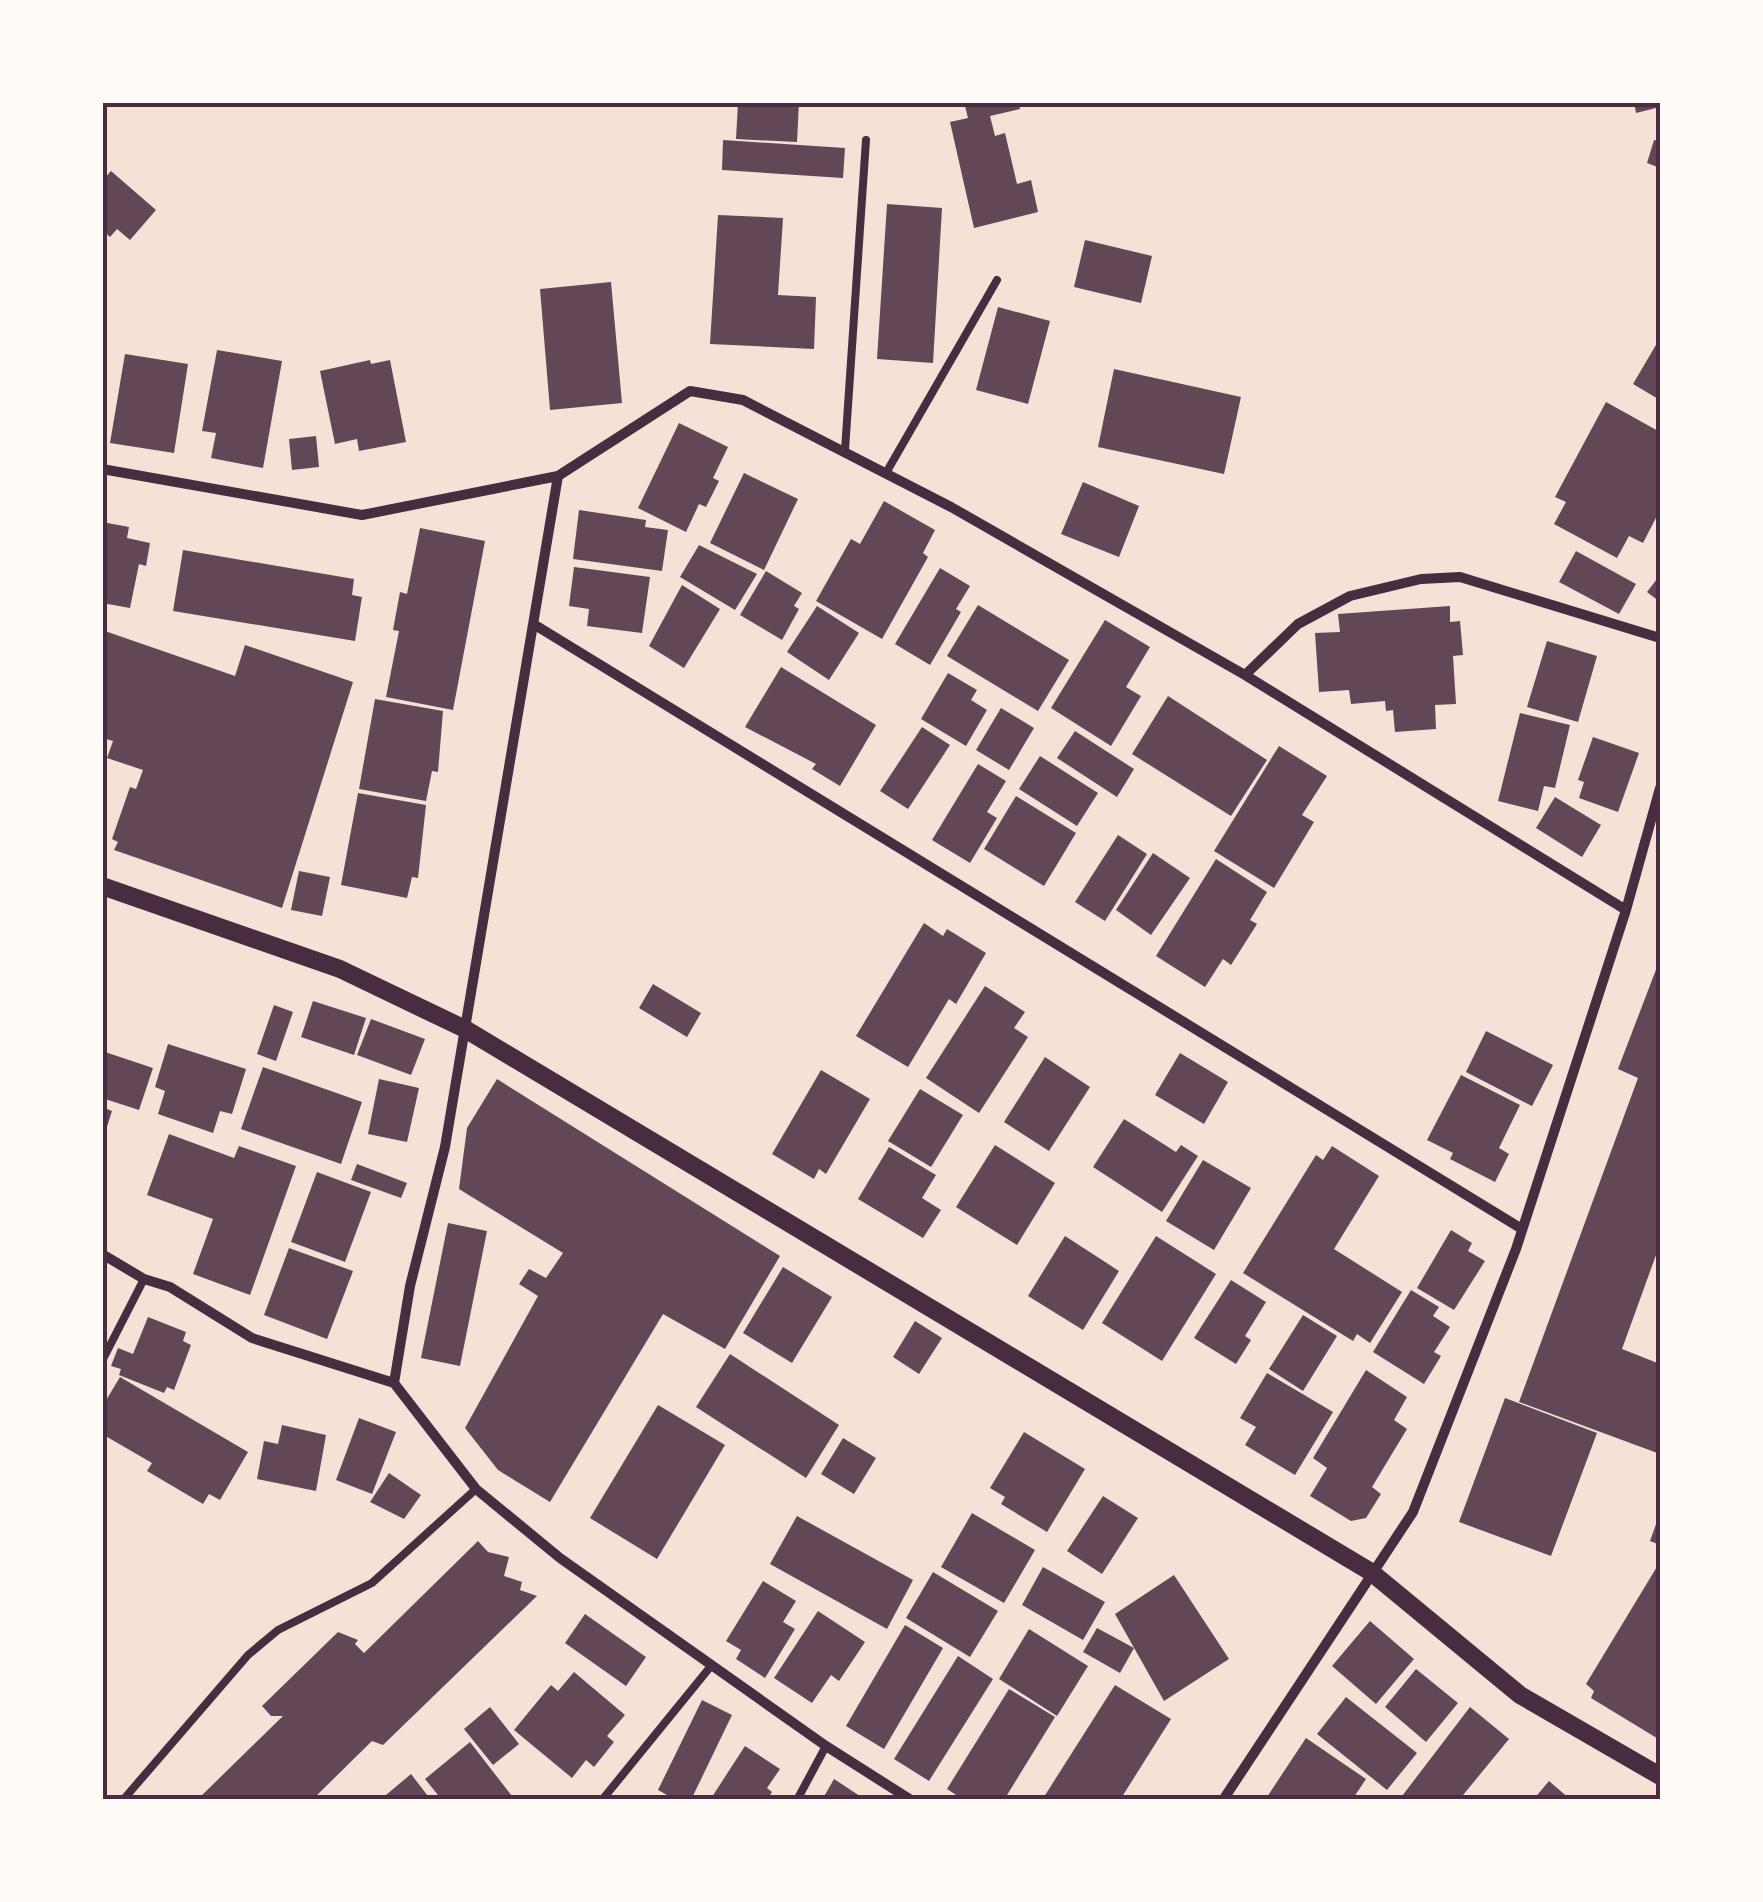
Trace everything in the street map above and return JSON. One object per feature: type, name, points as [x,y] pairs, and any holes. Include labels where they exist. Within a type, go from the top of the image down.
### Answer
[{"type":"street","points":[[102,470],[362,515],[558,476],[690,391],[743,400],[844,450],[1246,675],[1626,910]]},
{"type":"street","points":[[394,1382],[410,1286],[445,1148],[558,476]]},
{"type":"street","points":[[1246,675],[1298,624],[1316,614],[1350,596],[1421,579],[1460,577],[1660,638]]},
{"type":"street","points":[[535,625],[1522,1228]]},
{"type":"street","points":[[1223,1800],[1413,1512],[1522,1228],[1658,814],[1660,788]]},
{"type":"street","points":[[102,886],[340,969],[466,1029],[1372,1572],[1520,1695],[1660,1776]]},
{"type":"street","points":[[102,1254],[144,1278],[170,1287],[252,1338],[394,1382],[476,1489],[560,1558],[826,1746],[910,1800]]},
{"type":"lane","points":[[844,450],[866,140]]},
{"type":"lane","points":[[886,473],[998,280]]},
{"type":"lane","points":[[102,1361],[144,1278]]},
{"type":"lane","points":[[123,1800],[248,1655],[278,1630],[372,1583],[476,1489]]},
{"type":"lane","points":[[602,1800],[711,1666]]},
{"type":"lane","points":[[797,1800],[826,1746]]},
{"type":"building","points":[[738,102],[799,102],[797,142],[736,139]]},
{"type":"building","points":[[964,102],[1019,102],[1020,109],[990,116],[995,136],[1005,133],[1017,184],[1031,180],[1038,212],[974,228],[950,122],[968,118]]},
{"type":"building","points":[[1634,102],[1660,102],[1660,107],[1636,113]]},
{"type":"building","points":[[723,140],[845,148],[843,178],[722,170]]},
{"type":"building","points":[[1654,140],[1660,141],[1660,168],[1647,163]]},
{"type":"building","points":[[111,171],[156,210],[130,240],[117,229],[110,237],[102,230],[102,181]]},
{"type":"building","points":[[887,204],[942,208],[933,363],[877,359]]},
{"type":"building","points":[[718,215],[783,218],[778,295],[816,297],[814,349],[710,344]]},
{"type":"building","points":[[1085,240],[1152,256],[1141,303],[1074,287]]},
{"type":"building","points":[[611,282],[622,403],[550,410],[540,289]]},
{"type":"building","points":[[998,307],[1050,321],[1028,404],[976,390]]},
{"type":"building","points":[[1660,338],[1660,400],[1633,384]]},
{"type":"building","points":[[217,350],[282,361],[263,468],[211,458],[216,433],[202,431]]},
{"type":"building","points":[[125,354],[188,364],[174,453],[110,443]]},
{"type":"building","points":[[370,360],[371,364],[390,360],[406,442],[359,451],[357,439],[335,444],[320,371]]},
{"type":"building","points":[[1114,369],[1241,397],[1224,474],[1098,447]]},
{"type":"building","points":[[1606,402],[1660,432],[1660,510],[1643,543],[1629,536],[1617,558],[1554,524],[1566,502],[1555,497]]},
{"type":"building","points":[[679,423],[728,447],[713,478],[719,481],[706,507],[699,504],[686,532],[638,508]]},
{"type":"building","points":[[316,436],[319,467],[292,470],[289,439]]},
{"type":"building","points":[[744,473],[798,499],[764,570],[710,543]]},
{"type":"building","points":[[1083,482],[1139,506],[1119,557],[1061,534]]},
{"type":"building","points":[[884,501],[935,530],[923,553],[928,557],[882,639],[816,601],[851,539],[860,544]]},
{"type":"building","points":[[579,510],[646,520],[645,527],[668,530],[662,571],[573,559]]},
{"type":"building","points":[[102,522],[129,527],[127,538],[150,543],[146,566],[139,564],[130,608],[102,603]]},
{"type":"building","points":[[420,528],[485,541],[453,710],[386,697],[399,631],[393,630],[400,592],[407,594]]},
{"type":"building","points":[[699,545],[757,574],[735,610],[680,577]]},
{"type":"building","points":[[183,550],[354,579],[352,595],[362,597],[355,641],[173,611]]},
{"type":"building","points":[[1576,551],[1636,584],[1619,614],[1559,582]]},
{"type":"building","points":[[574,567],[650,577],[642,633],[587,626],[589,609],[569,606]]},
{"type":"building","points":[[940,568],[970,586],[956,609],[961,612],[930,665],[895,644]]},
{"type":"building","points":[[766,571],[802,593],[794,606],[799,609],[782,640],[740,615]]},
{"type":"building","points":[[1660,575],[1660,602],[1647,592]]},
{"type":"building","points":[[682,585],[720,609],[684,668],[649,646]]},
{"type":"building","points":[[978,605],[1069,660],[1038,711],[947,656]]},
{"type":"building","points":[[817,606],[859,633],[829,680],[787,652]]},
{"type":"building","points":[[1450,606],[1450,622],[1460,621],[1463,655],[1453,656],[1456,704],[1435,705],[1436,729],[1395,732],[1393,710],[1386,711],[1385,701],[1351,704],[1349,690],[1319,692],[1315,633],[1340,632],[1338,614]]},
{"type":"building","points":[[1105,620],[1150,647],[1126,687],[1141,696],[1111,746],[1051,708]]},
{"type":"building","points":[[102,630],[235,676],[245,645],[353,682],[282,908],[114,850],[118,842],[112,839],[130,787],[136,789],[143,770],[107,758],[113,741],[102,738]]},
{"type":"building","points":[[1547,641],[1597,656],[1578,722],[1527,707]]},
{"type":"building","points":[[781,667],[876,725],[840,786],[812,769],[816,764],[745,727]]},
{"type":"building","points":[[948,673],[977,690],[971,700],[987,710],[966,746],[921,719]]},
{"type":"building","points":[[1168,696],[1267,760],[1231,816],[1132,754]]},
{"type":"building","points":[[375,699],[443,711],[438,772],[432,771],[426,801],[359,789]]},
{"type":"building","points":[[1001,708],[1034,728],[1009,770],[976,750]]},
{"type":"building","points":[[1520,713],[1570,725],[1555,788],[1544,786],[1538,811],[1498,801]]},
{"type":"building","points":[[922,727],[950,745],[908,809],[880,791]]},
{"type":"building","points":[[1075,731],[1134,769],[1117,797],[1057,758]]},
{"type":"building","points":[[1593,737],[1639,753],[1618,812],[1579,798],[1584,782],[1578,780]]},
{"type":"building","points":[[1279,746],[1327,776],[1302,815],[1314,822],[1274,888],[1214,851]]},
{"type":"building","points":[[1040,756],[1098,793],[1077,826],[1019,789]]},
{"type":"building","points":[[978,764],[1006,781],[987,812],[997,818],[970,863],[932,840]]},
{"type":"building","points":[[358,793],[426,805],[418,878],[412,877],[407,898],[341,885]]},
{"type":"building","points":[[1016,796],[1076,833],[1044,886],[984,849]]},
{"type":"building","points":[[1555,797],[1601,825],[1582,857],[1536,828]]},
{"type":"building","points":[[1118,835],[1147,854],[1105,921],[1075,902]]},
{"type":"building","points":[[1153,853],[1190,878],[1151,935],[1116,910]]},
{"type":"building","points":[[1216,859],[1267,892],[1250,920],[1257,924],[1231,965],[1223,959],[1205,987],[1156,956]]},
{"type":"building","points":[[299,871],[330,877],[322,916],[291,910]]},
{"type":"building","points":[[924,923],[943,936],[947,929],[986,953],[956,1004],[949,999],[908,1067],[856,1036]]},
{"type":"building","points":[[1657,967],[1660,1244],[1622,1349],[1660,1364],[1660,1454],[1519,1402],[1638,1078],[1618,1069]]},
{"type":"building","points":[[653,984],[701,1013],[687,1037],[639,1008]]},
{"type":"building","points":[[985,986],[1025,1012],[1014,1028],[1028,1037],[979,1113],[926,1078]]},
{"type":"building","points":[[313,1001],[366,1018],[354,1055],[301,1037]]},
{"type":"building","points":[[274,1005],[293,1012],[276,1061],[257,1054]]},
{"type":"building","points":[[371,1019],[425,1039],[411,1075],[357,1055]]},
{"type":"building","points":[[1486,1031],[1553,1065],[1532,1106],[1466,1072]]},
{"type":"building","points":[[168,1044],[246,1069],[232,1114],[220,1111],[213,1133],[158,1114],[165,1091],[155,1087]]},
{"type":"building","points":[[102,1051],[153,1068],[139,1110],[102,1098]]},
{"type":"building","points":[[1180,1053],[1228,1082],[1204,1124],[1155,1095]]},
{"type":"building","points":[[1045,1057],[1090,1087],[1049,1151],[1004,1122]]},
{"type":"building","points":[[263,1067],[362,1102],[341,1164],[241,1129]]},
{"type":"building","points":[[821,1070],[870,1099],[826,1174],[819,1169],[814,1179],[772,1154]]},
{"type":"building","points":[[1461,1075],[1520,1105],[1499,1148],[1509,1154],[1495,1182],[1450,1159],[1453,1153],[1427,1140]]},
{"type":"building","points":[[379,1079],[419,1088],[407,1142],[368,1134]]},
{"type":"building","points":[[497,1079],[780,1256],[725,1349],[663,1314],[550,1502],[498,1470],[465,1428],[538,1296],[519,1284],[529,1269],[546,1278],[563,1253],[459,1189],[467,1128]]},
{"type":"building","points":[[920,1089],[963,1115],[931,1167],[888,1141]]},
{"type":"building","points":[[102,1107],[112,1111],[103,1139],[102,1139]]},
{"type":"building","points":[[1124,1119],[1176,1152],[1181,1145],[1198,1156],[1162,1212],[1093,1167]]},
{"type":"building","points":[[169,1134],[234,1158],[239,1146],[296,1166],[250,1295],[193,1274],[213,1219],[147,1195]]},
{"type":"building","points":[[995,1145],[1055,1183],[1017,1245],[956,1207]]},
{"type":"building","points":[[1332,1146],[1379,1176],[1334,1249],[1402,1292],[1370,1343],[1357,1334],[1353,1341],[1243,1273],[1316,1155],[1323,1160]]},
{"type":"building","points":[[889,1147],[936,1175],[922,1198],[941,1210],[923,1238],[858,1199]]},
{"type":"building","points":[[1203,1160],[1251,1188],[1214,1250],[1166,1221]]},
{"type":"building","points":[[357,1164],[407,1183],[401,1198],[351,1180]]},
{"type":"building","points":[[317,1172],[371,1192],[345,1262],[291,1242]]},
{"type":"building","points":[[448,1223],[487,1231],[460,1366],[421,1358]]},
{"type":"building","points":[[1451,1230],[1472,1243],[1468,1251],[1485,1261],[1454,1310],[1417,1288]]},
{"type":"building","points":[[1065,1236],[1119,1271],[1083,1330],[1028,1296]]},
{"type":"building","points":[[1156,1236],[1216,1274],[1162,1361],[1102,1323]]},
{"type":"building","points":[[289,1248],[353,1271],[327,1339],[264,1315]]},
{"type":"building","points":[[783,1267],[832,1297],[792,1363],[743,1333]]},
{"type":"building","points":[[1231,1280],[1266,1302],[1245,1336],[1251,1340],[1236,1364],[1194,1338]]},
{"type":"building","points":[[1411,1290],[1439,1307],[1433,1316],[1450,1327],[1434,1352],[1441,1356],[1424,1384],[1373,1352]]},
{"type":"building","points":[[1303,1315],[1337,1336],[1303,1391],[1269,1369]]},
{"type":"building","points":[[148,1317],[186,1332],[183,1341],[191,1345],[174,1390],[167,1387],[164,1393],[119,1375],[121,1369],[111,1366],[118,1348],[133,1354]]},
{"type":"building","points":[[915,1321],[942,1338],[919,1374],[893,1357]]},
{"type":"building","points":[[730,1354],[839,1425],[806,1478],[696,1407]]},
{"type":"building","points":[[1366,1370],[1407,1397],[1394,1420],[1407,1429],[1372,1487],[1381,1494],[1366,1518],[1351,1521],[1310,1496],[1327,1468],[1313,1458]]},
{"type":"building","points":[[1267,1373],[1333,1412],[1295,1475],[1245,1445],[1256,1427],[1240,1418]]},
{"type":"building","points":[[120,1377],[248,1452],[220,1500],[209,1494],[203,1504],[147,1471],[152,1463],[102,1434],[102,1407]]},
{"type":"building","points":[[1505,1398],[1597,1433],[1551,1556],[1459,1522]]},
{"type":"building","points":[[658,1405],[725,1445],[657,1559],[590,1518]]},
{"type":"building","points":[[359,1418],[396,1432],[372,1494],[336,1480]]},
{"type":"building","points":[[282,1425],[326,1435],[316,1491],[257,1479],[264,1441],[278,1444]]},
{"type":"building","points":[[1024,1432],[1085,1469],[1047,1532],[1001,1504],[1005,1497],[990,1488]]},
{"type":"building","points":[[843,1438],[876,1458],[854,1494],[821,1474]]},
{"type":"building","points":[[389,1473],[421,1495],[404,1519],[370,1502]]},
{"type":"building","points":[[1103,1496],[1138,1518],[1102,1574],[1067,1551]]},
{"type":"building","points":[[972,1513],[1035,1550],[1004,1603],[941,1567]]},
{"type":"building","points":[[1660,1513],[1660,1545],[1650,1541]]},
{"type":"building","points":[[797,1516],[913,1580],[887,1629],[770,1564]]},
{"type":"building","points":[[478,1541],[488,1552],[509,1557],[504,1576],[522,1582],[520,1590],[537,1596],[383,1745],[372,1741],[312,1800],[197,1800],[283,1716],[271,1716],[262,1706],[338,1632],[358,1640],[355,1644],[364,1653]]},
{"type":"building","points":[[1658,1565],[1660,1740],[1591,1698],[1594,1691],[1586,1684]]},
{"type":"building","points":[[1043,1567],[1105,1602],[1083,1640],[1022,1605]]},
{"type":"building","points":[[933,1572],[998,1611],[970,1657],[906,1618]]},
{"type":"building","points":[[1174,1575],[1229,1659],[1164,1701],[1115,1614]]},
{"type":"building","points":[[763,1581],[796,1601],[783,1622],[795,1629],[765,1678],[736,1659],[741,1650],[726,1641]]},
{"type":"building","points":[[818,1611],[865,1642],[839,1681],[831,1675],[812,1703],[774,1678]]},
{"type":"building","points":[[585,1614],[646,1657],[626,1686],[565,1643]]},
{"type":"building","points":[[1370,1621],[1414,1659],[1376,1704],[1332,1666]]},
{"type":"building","points":[[905,1625],[943,1648],[884,1749],[846,1726]]},
{"type":"building","points":[[1097,1628],[1134,1648],[1120,1673],[1083,1652]]},
{"type":"building","points":[[1029,1629],[1088,1666],[1057,1716],[999,1679]]},
{"type":"building","points":[[958,1656],[993,1679],[929,1781],[894,1759]]},
{"type":"building","points":[[1416,1669],[1458,1703],[1426,1742],[1385,1707]]},
{"type":"building","points":[[574,1672],[625,1715],[607,1736],[614,1742],[594,1767],[586,1760],[572,1778],[514,1730],[551,1685],[558,1691]]},
{"type":"building","points":[[1115,1685],[1171,1719],[1120,1800],[1042,1800]]},
{"type":"building","points":[[1009,1689],[1055,1717],[1004,1800],[964,1800],[947,1789]]},
{"type":"building","points":[[1346,1697],[1417,1753],[1387,1790],[1317,1734]]},
{"type":"building","points":[[702,1700],[732,1715],[691,1800],[676,1800],[658,1790]]},
{"type":"building","points":[[490,1707],[519,1744],[493,1765],[464,1729]]},
{"type":"building","points":[[1470,1707],[1509,1739],[1459,1800],[1399,1800]]},
{"type":"building","points":[[1306,1738],[1366,1779],[1352,1800],[1265,1800]]},
{"type":"building","points":[[470,1742],[515,1800],[442,1800],[425,1779]]},
{"type":"building","points":[[745,1746],[780,1769],[767,1788],[772,1792],[767,1800],[710,1800]]},
{"type":"building","points":[[411,1774],[431,1800],[380,1800]]},
{"type":"building","points":[[834,1779],[866,1800],[822,1800]]},
{"type":"building","points":[[1549,1781],[1571,1800],[1533,1800]]}]
